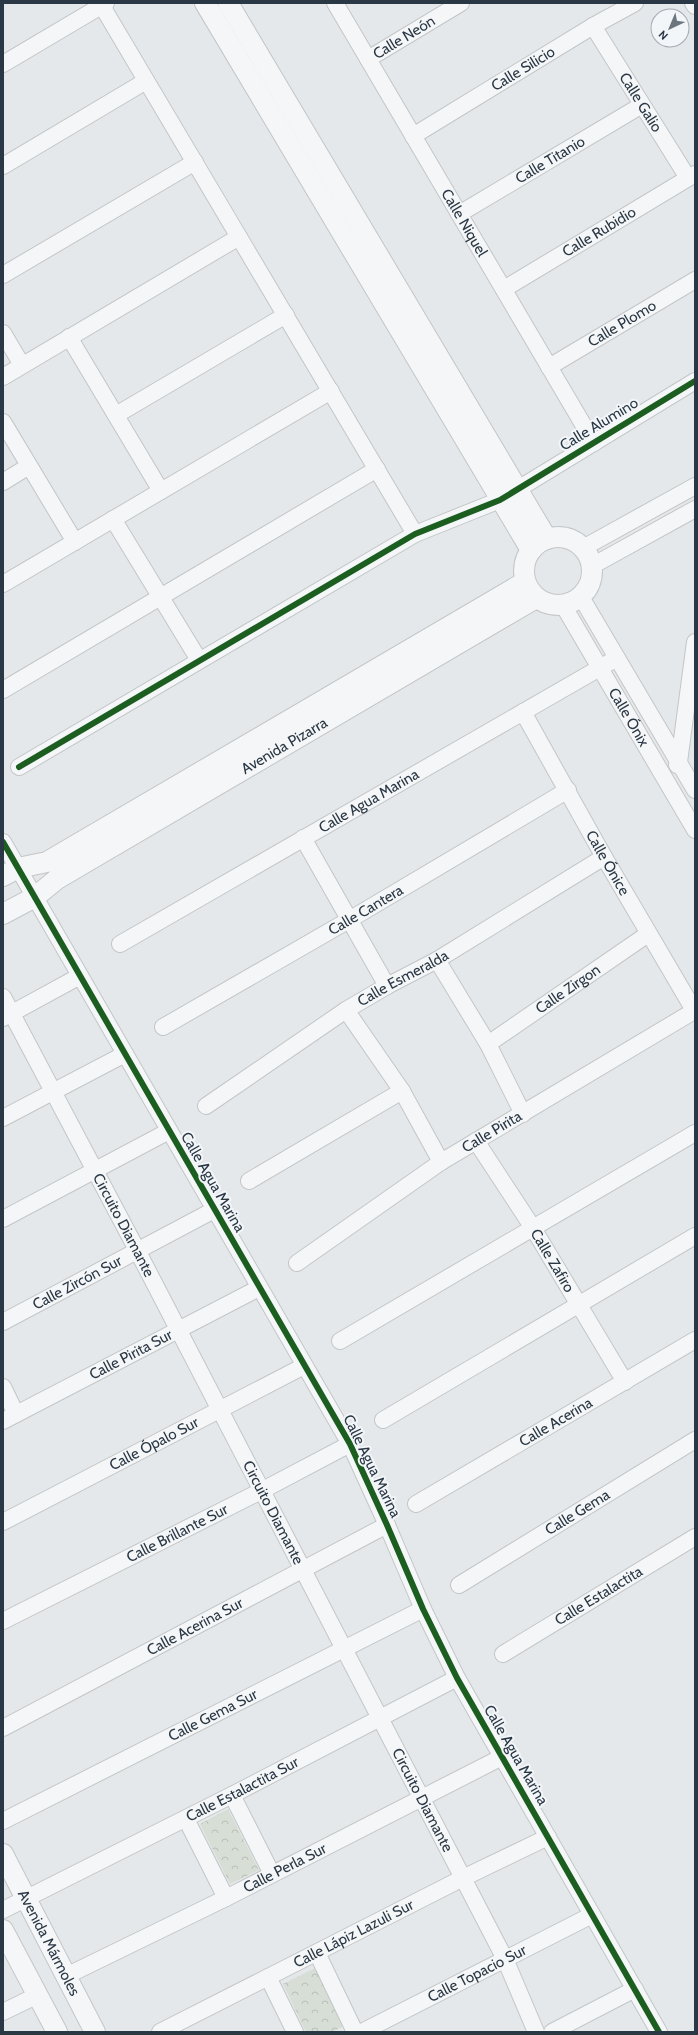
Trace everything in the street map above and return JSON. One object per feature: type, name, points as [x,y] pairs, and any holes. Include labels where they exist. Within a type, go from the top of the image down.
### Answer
[{"type":"street","points":[[205,3],[297,139],[509,495],[531,550]]},
{"type":"street","points":[[228,3],[297,139]]},
{"type":"street","name":"Calle Niquel","points":[[335,3],[594,442]]},
{"type":"street","name":"Calle Neón","points":[[368,59],[461,3]]},
{"type":"street","name":"Calle Silicio","points":[[413,136],[593,26],[635,3]]},
{"type":"street","points":[[3,64],[104,4],[146,81],[415,534]]},
{"type":"street","name":"Calle Galio","points":[[593,26],[642,105],[691,176]]},
{"type":"street","points":[[3,166],[146,81]]},
{"type":"street","name":"Calle Titanio","points":[[459,214],[642,105]]},
{"type":"street","points":[[3,275],[195,162]]},
{"type":"street","name":"Calle Rubidio","points":[[504,289],[691,176]]},
{"type":"street","points":[[3,377],[239,237]]},
{"type":"street","name":"Calle Plomo","points":[[549,367],[695,280]]},
{"type":"street","points":[[116,415],[286,315]]},
{"type":"street","points":[[3,333],[22,365]]},
{"type":"street","points":[[69,338],[161,491]]},
{"type":"street","name":"Calle Alumino","points":[[20,767],[199,660],[415,534],[509,495],[695,382]]},
{"type":"street","points":[[3,584],[331,391]]},
{"type":"street","points":[[3,422],[74,542]]},
{"type":"street","points":[[3,482],[29,466]]},
{"type":"street","points":[[3,690],[377,469]]},
{"type":"street","points":[[583,548],[695,486]]},
{"type":"street","points":[[509,495],[547,539]]},
{"type":"street","points":[[592,566],[695,509]]},
{"type":"street","points":[[113,519],[199,660]]},
{"type":"street","points":[[558,537],[567,538],[583,548],[588,554],[592,566],[591,580],[581,597],[576,601],[563,605],[550,605],[536,598],[528,590],[523,572],[524,563],[531,550],[540,541],[558,537]]},
{"type":"street","name":"Avenida Pizarra","points":[[10,872],[52,871],[228,780],[525,582]]},
{"type":"street","name":"Calle Ónix","points":[[581,597],[693,783]]},
{"type":"street","name":"Avenida Pizarra","points":[[3,914],[35,897],[52,871],[218,763],[536,598]]},
{"type":"street","name":"Calle Ónix","points":[[563,605],[695,830]]},
{"type":"street","points":[[693,783],[669,785],[679,762],[692,692],[695,642]]},
{"type":"street","name":"Calle Agua Marina","points":[[120,944],[617,658]]},
{"type":"street","name":"Calle Ónice","points":[[523,712],[648,934],[695,1012]]},
{"type":"street","points":[[218,763],[228,780]]},
{"type":"street","name":"Calle Cantera","points":[[163,1027],[349,920],[568,790]]},
{"type":"street","points":[[303,838],[387,986]]},
{"type":"street","name":"Calle Agua Marina","points":[[3,842],[10,872],[35,897],[124,1054],[350,1444],[423,1609],[457,1678],[659,2032]]},
{"type":"street","name":"Calle Esmeralda","points":[[206,1106],[346,1010],[387,986],[437,960],[604,857]]},
{"type":"street","name":"Calle Zirgon","points":[[488,1044],[648,934]]},
{"type":"street","points":[[437,960],[488,1044],[523,1114]]},
{"type":"street","points":[[7,1016],[80,976]]},
{"type":"street","name":"Circuito Diamante","points":[[3,998],[7,1016],[53,1092],[137,1250],[505,1959],[536,2032]]},
{"type":"street","points":[[346,1010],[402,1091],[441,1162]]},
{"type":"street","name":"Calle Pirita","points":[[297,1263],[441,1162],[695,1012]]},
{"type":"street","points":[[3,1118],[124,1054]]},
{"type":"street","points":[[249,1181],[402,1091]]},
{"type":"street","points":[[3,1219],[169,1131]]},
{"type":"street","points":[[340,1341],[695,1133]]},
{"type":"street","name":"Calle Zafiro","points":[[476,1141],[533,1228],[625,1382]]},
{"type":"street","name":"Calle Zircón Sur","points":[[3,1322],[214,1210]]},
{"type":"street","points":[[383,1420],[580,1306],[695,1236]]},
{"type":"street","name":"Calle Pirita Sur","points":[[10,1417],[259,1288]]},
{"type":"street","name":"Calle Acerina","points":[[416,1504],[695,1340]]},
{"type":"street","name":"Calle Ópalo Sur","points":[[3,1522],[304,1366]]},
{"type":"street","points":[[3,1387],[10,1417]]},
{"type":"street","name":"Calle Gema","points":[[459,1585],[695,1440]]},
{"type":"street","name":"Calle Brillante Sur","points":[[3,1621],[261,1491],[350,1444]]},
{"type":"street","name":"Calle Acerina Sur","points":[[3,1728],[387,1525]]},
{"type":"street","name":"Calle Estalactita","points":[[503,1654],[695,1537]]},
{"type":"street","name":"Calle Gema Sur","points":[[3,1821],[423,1609]]},
{"type":"street","name":"Calle Estalactita Sur","points":[[3,1910],[186,1819],[457,1678]]},
{"type":"street","name":"Calle Perla Sur","points":[[66,1976],[226,1898],[421,1797],[502,1757]]},
{"type":"street","points":[[232,1795],[272,1874]]},
{"type":"street","points":[[186,1819],[226,1898]]},
{"type":"street","name":"Calle Lápiz Lazuli Sur","points":[[160,2032],[463,1878],[548,1837]]},
{"type":"street","name":"Avenida Mármoles","points":[[3,1854],[95,2032]]},
{"type":"street","name":"Calle Topacio Sur","points":[[362,2032],[592,1915]]},
{"type":"street","points":[[3,1930],[57,2032]]},
{"type":"street","points":[[317,1953],[355,2032]]},
{"type":"street","points":[[268,1977],[295,2032]]},
{"type":"street","points":[[552,2032],[635,1989]]},
{"type":"street","points":[[3,2012],[38,1995]]},
{"type":"green space","points":[[228,1809],[259,1870],[230,1884],[200,1824]]},
{"type":"green space","points":[[315,1968],[344,2026],[332,2032],[306,2032],[283,1984]]},
{"type":"cycle path","points":[[19,767],[415,534],[500,500],[695,381]]},
{"type":"cycle path","points":[[3,842],[350,1444],[423,1609],[457,1678],[659,2032]]}]
